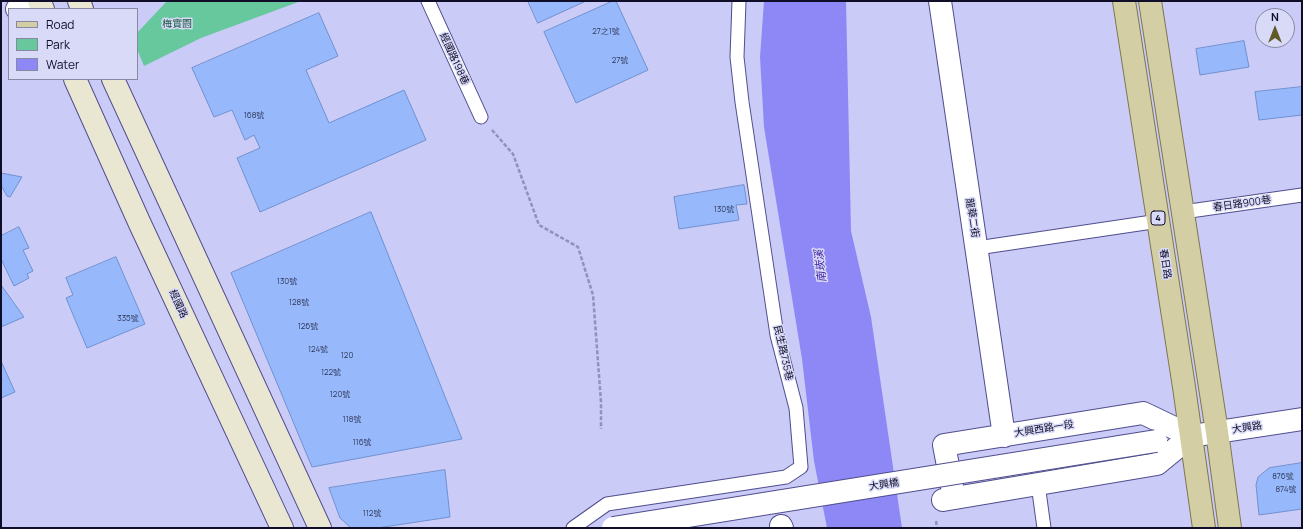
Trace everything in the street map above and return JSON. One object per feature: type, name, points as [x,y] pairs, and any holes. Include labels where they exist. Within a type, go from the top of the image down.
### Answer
[{"type":"main road","name":"春日路","points":[[1124,1],[1192,436],[1204,528]]},
{"type":"main road","points":[[1150,1],[1217,432],[1230,528]]},
{"type":"street","points":[[19,8],[33,1]]},
{"type":"street","name":"龍華二街","points":[[940,1],[1004,436]]},
{"type":"street","name":"經國路","points":[[75,80],[282,528]]},
{"type":"street","points":[[113,80],[320,528]]},
{"type":"street","name":"大興西路一段","points":[[1143,413],[1192,436],[1157,464],[949,498],[944,445],[1143,413]]},
{"type":"street","name":"大興路","points":[[1192,436],[1302,419]]},
{"type":"street","name":"大興橋","points":[[612,528],[1192,436]]},
{"type":"lane","name":"經國路198巷","points":[[428,1],[481,117]]},
{"type":"lane","name":"民生路735巷","points":[[573,528],[607,504],[786,476],[801,467],[796,408],[777,335],[742,102],[737,57],[739,1]]},
{"type":"lane","name":"春日路900巷","points":[[1183,212],[1302,195]]},
{"type":"lane","points":[[977,248],[1159,221]]},
{"type":"lane","points":[[1038,484],[1044,528]]},
{"type":"path","points":[[481,117],[513,154],[539,225],[578,247],[593,295],[601,402],[601,429]]},
{"type":"green space","name":"梅實園","points":[[167,1],[301,1],[201,38],[144,66],[138,51],[138,32]]},
{"type":"water","name":"南崁溪","points":[[764,1],[846,1],[851,231],[871,317],[902,528],[827,528],[814,461],[802,359],[764,127],[760,57]]},
{"type":"building","points":[[528,1],[586,1],[538,23]]},
{"type":"building","points":[[616,1],[648,70],[576,103],[544,32]]},
{"type":"building","points":[[319,13],[338,56],[306,70],[329,123],[404,90],[426,140],[260,212],[237,158],[260,148],[254,135],[245,140],[232,110],[214,117],[192,68]]},
{"type":"building","points":[[1244,41],[1249,67],[1200,75],[1196,49]]},
{"type":"building","points":[[1302,87],[1302,115],[1259,120],[1255,92]]},
{"type":"building","points":[[1,173],[22,177],[10,197],[7,196],[2,187]]},
{"type":"building","points":[[744,185],[747,204],[736,205],[739,220],[679,229],[674,197]]},
{"type":"building","points":[[371,212],[462,439],[312,467],[231,273]]},
{"type":"building","points":[[19,227],[29,248],[23,250],[33,271],[27,274],[29,278],[14,286],[1,259],[1,236]]},
{"type":"building","points":[[116,257],[145,324],[87,348],[66,298],[73,295],[66,278]]},
{"type":"building","points":[[1,285],[24,317],[1,327]]},
{"type":"building","points":[[1,361],[15,392],[1,398]]},
{"type":"building","points":[[1302,463],[1302,509],[1259,515],[1256,485],[1258,477],[1269,468]]},
{"type":"building","points":[[445,470],[450,517],[377,528],[351,528],[340,518],[329,488]]}]
